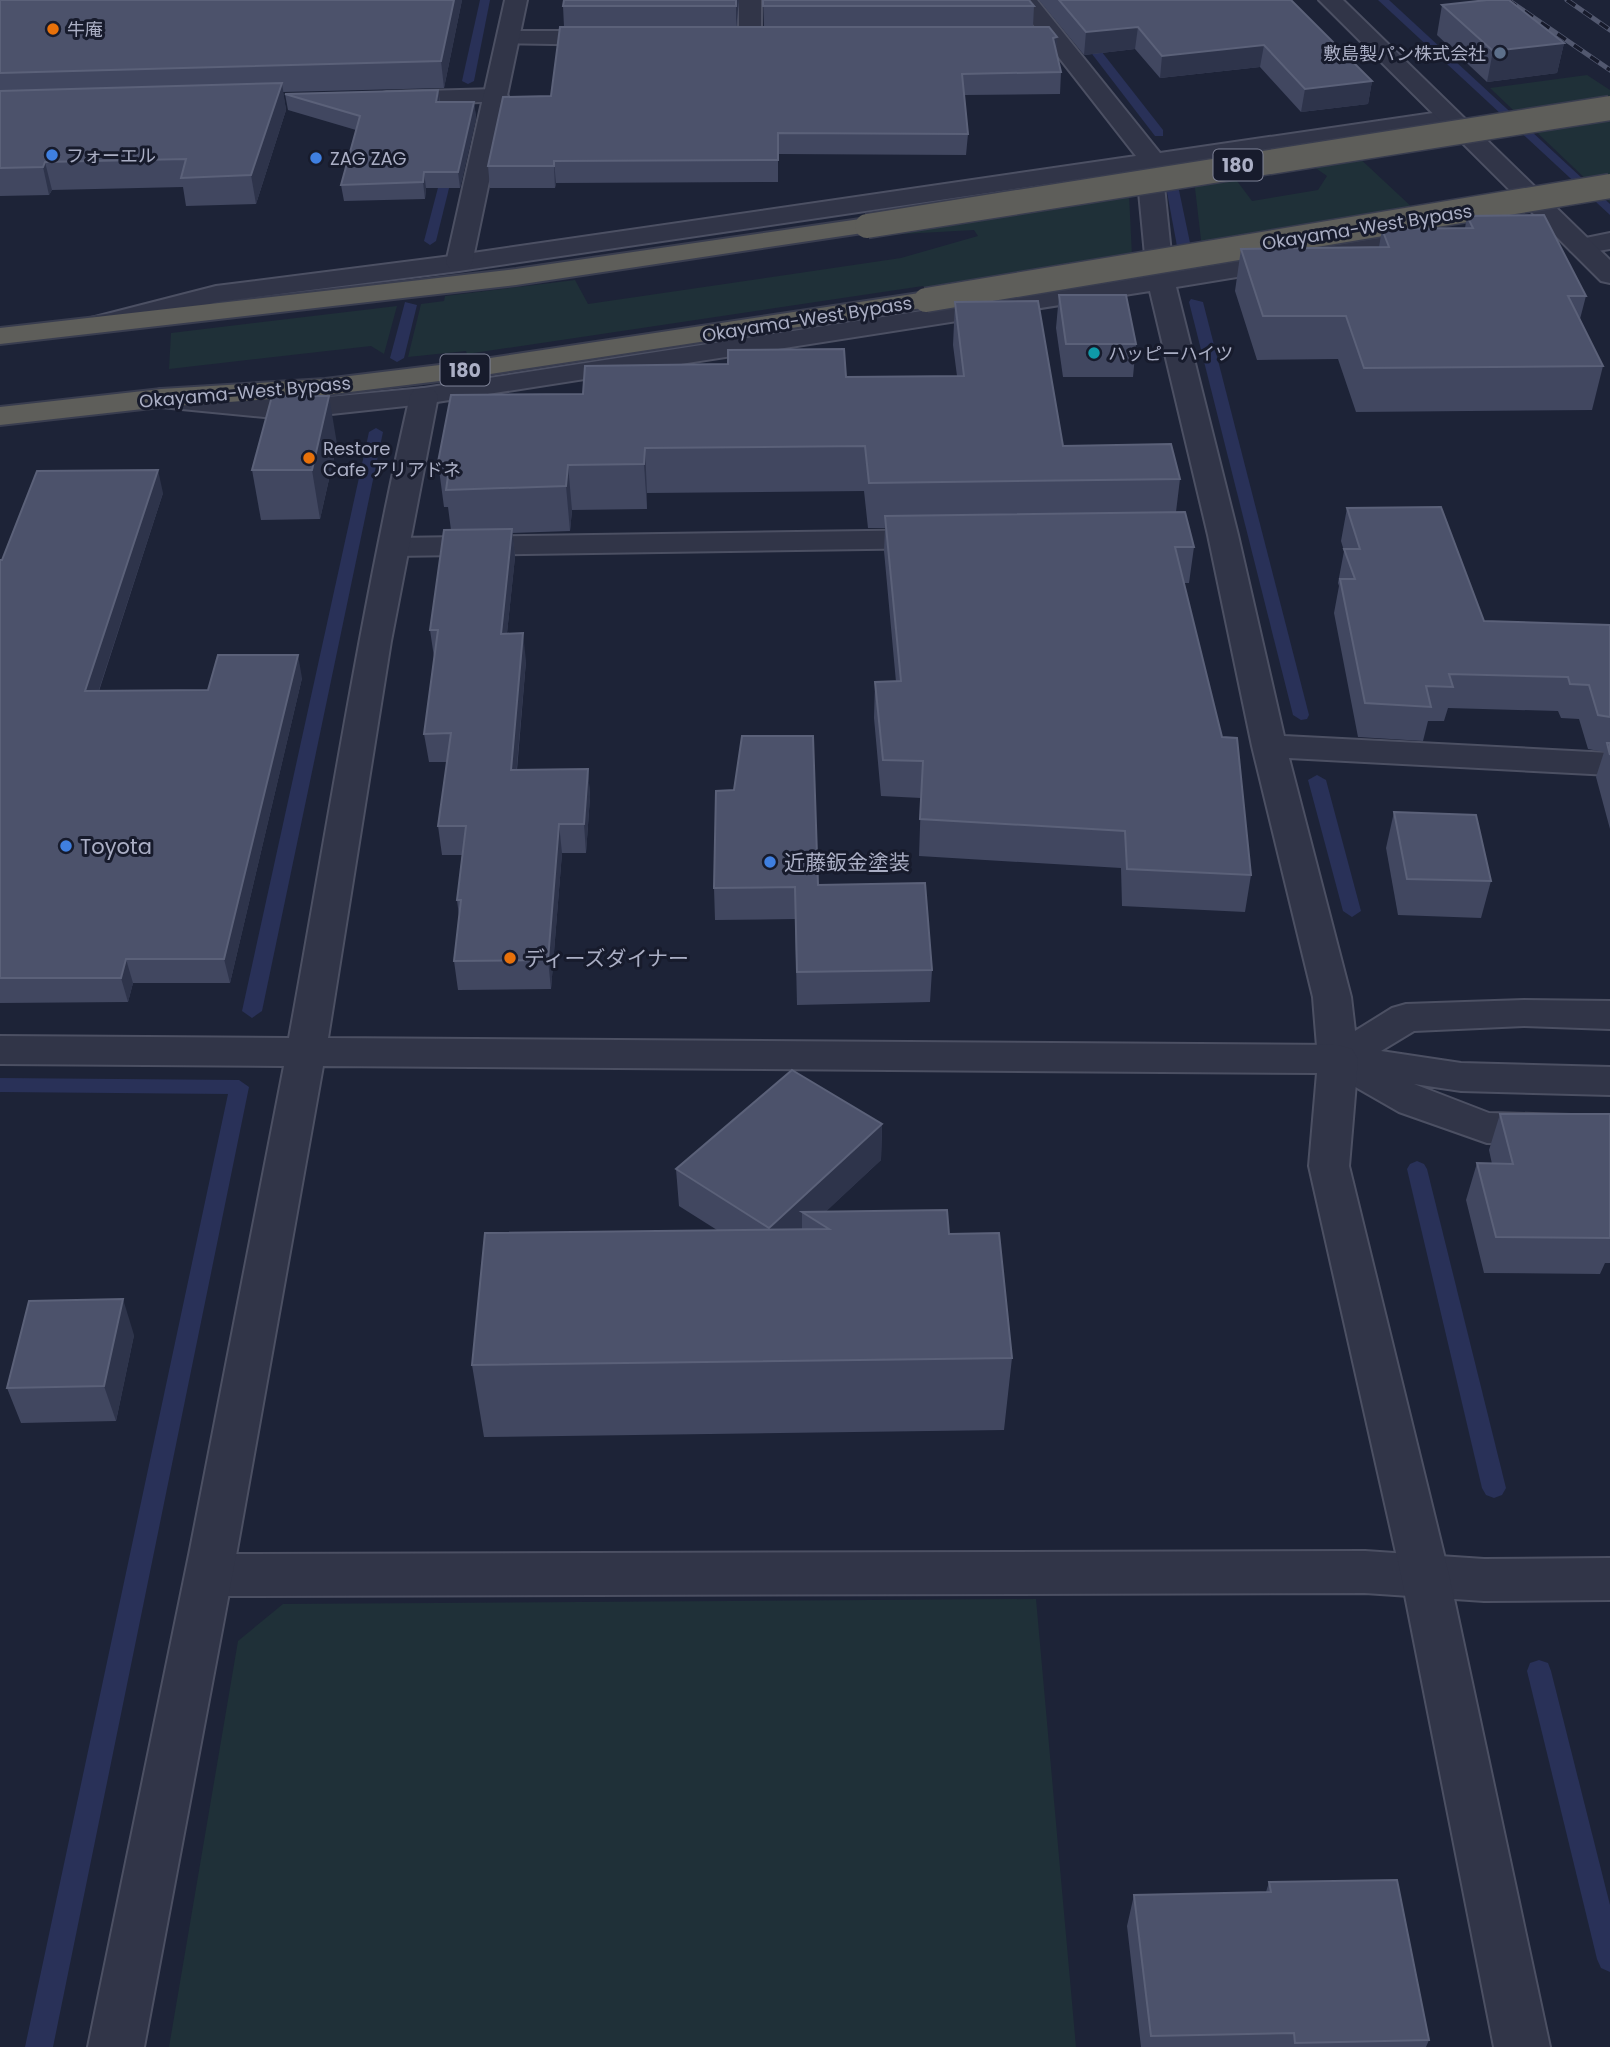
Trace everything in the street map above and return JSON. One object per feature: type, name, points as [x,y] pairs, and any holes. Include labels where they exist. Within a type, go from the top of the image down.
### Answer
[{"type":"highway","name":"180","points":[[0,336],[503,278],[867,226],[1610,108]]},
{"type":"highway","name":"Okayama-West Bypass","points":[[0,416],[160,398],[325,387],[464,370],[926,300],[1610,186]]},
{"type":"street","points":[[459,263],[516,0]]},
{"type":"street","points":[[750,38],[751,0]]},
{"type":"street","points":[[1025,0],[1148,153],[1161,282],[1209,535],[1269,746],[1332,997],[1338,1059],[1329,1166],[1425,1575],[1522,2047]]},
{"type":"street","points":[[1330,0],[1447,118],[1610,275]]},
{"type":"street","points":[[509,38],[629,38]]},
{"type":"street","points":[[723,38],[778,38]]},
{"type":"street","points":[[1029,38],[1057,38]]},
{"type":"street","points":[[358,100],[496,96]]},
{"type":"street","points":[[93,327],[216,294],[459,263],[1447,118]]},
{"type":"street","points":[[160,398],[285,410],[424,396],[1161,282],[1551,218]]},
{"type":"street","points":[[1580,246],[1610,241]]},
{"type":"street","points":[[117,2047],[211,1575],[394,547],[424,396]]},
{"type":"street","points":[[394,547],[960,539]]},
{"type":"street","points":[[1269,746],[1610,764]]},
{"type":"street","points":[[1338,1059],[1406,1018],[1524,1013],[1610,1015]]},
{"type":"street","points":[[0,1050],[1338,1059],[1461,1077],[1610,1082]]},
{"type":"street","points":[[1338,1059],[1413,1102],[1486,1128],[1610,1131]]},
{"type":"street","points":[[211,1575],[1365,1572],[1484,1580],[1610,1579]]},
{"type":"shaded area","points":[[1587,75],[1610,90],[1610,202],[1490,88]]},
{"type":"shaded area","points":[[1340,140],[1430,224],[1204,266],[1192,162],[1219,157],[1252,201],[1318,190],[1327,176],[1287,148]]},
{"type":"shaded area","points":[[1128,174],[1133,276],[942,309],[923,286],[467,354],[466,351],[408,357],[421,304],[444,301],[445,296],[575,280],[588,304],[901,258],[978,236],[974,230],[885,235]]},
{"type":"shaded area","points":[[397,306],[384,354],[371,346],[169,369],[171,333]]},
{"type":"shaded area","points":[[1036,1599],[1076,2047],[169,2047],[238,1641],[283,1604]]},
{"type":"building","points":[[0,0],[454,0],[441,61],[0,73]]},
{"type":"building","points":[[564,0],[736,0],[736,6],[563,6]]},
{"type":"building","points":[[763,0],[1029,0],[1034,6],[763,6]]},
{"type":"building","points":[[1059,0],[1291,0],[1372,81],[1305,89],[1264,45],[1162,56],[1138,27],[1086,32]]},
{"type":"building","points":[[1509,0],[1564,43],[1493,51],[1442,5]]},
{"type":"building","points":[[560,27],[1049,27],[1057,37],[1053,38],[1061,72],[962,74],[968,134],[778,133],[778,160],[554,161],[554,166],[488,166],[503,97],[551,96]]},
{"type":"building","points":[[282,83],[251,175],[181,178],[186,159],[45,162],[43,167],[0,168],[0,91]]},
{"type":"building","points":[[438,90],[436,102],[474,102],[458,172],[424,172],[423,182],[341,185],[360,116],[285,94]]},
{"type":"building","points":[[1544,215],[1586,296],[1568,296],[1603,366],[1364,368],[1346,316],[1263,316],[1241,249],[1389,247],[1382,229],[1473,228],[1467,216]]},
{"type":"building","points":[[1059,295],[1126,295],[1136,344],[1066,344]]},
{"type":"building","points":[[1038,301],[1063,446],[1171,444],[1180,479],[869,483],[865,446],[645,448],[644,464],[568,465],[566,486],[446,490],[450,462],[438,462],[451,395],[583,394],[585,366],[728,364],[728,350],[844,349],[846,377],[964,376],[955,302]]},
{"type":"building","points":[[272,396],[329,396],[312,470],[252,470]]},
{"type":"building","points":[[158,470],[85,691],[208,690],[218,655],[298,655],[224,959],[126,959],[121,978],[0,978],[0,560],[37,471]]},
{"type":"building","points":[[1441,507],[1484,621],[1610,625],[1610,717],[1598,715],[1589,685],[1570,684],[1568,677],[1449,674],[1453,687],[1426,686],[1431,707],[1365,703],[1340,579],[1355,579],[1344,549],[1360,549],[1347,508]]},
{"type":"building","points":[[1185,512],[1194,547],[1175,547],[1222,737],[1237,738],[1251,875],[1127,869],[1125,831],[920,819],[923,761],[883,760],[875,682],[901,681],[885,516]]},
{"type":"building","points":[[512,529],[501,634],[523,633],[511,770],[588,769],[584,824],[559,824],[548,960],[454,961],[461,900],[457,900],[466,826],[438,826],[451,733],[424,734],[438,630],[430,630],[444,530]]},
{"type":"building","points":[[742,736],[813,736],[818,885],[925,883],[932,970],[797,972],[795,887],[714,888],[716,791],[734,790]]},
{"type":"building","points":[[1394,812],[1476,815],[1491,881],[1407,879]]},
{"type":"building","points":[[792,1070],[882,1124],[769,1228],[676,1169]]},
{"type":"building","points":[[1500,1114],[1610,1114],[1610,1238],[1496,1237],[1477,1163],[1513,1164]]},
{"type":"building","points":[[947,1210],[949,1234],[999,1233],[1012,1358],[472,1365],[485,1233],[829,1229],[802,1212]]},
{"type":"building","points":[[123,1299],[104,1386],[7,1388],[29,1301]]},
{"type":"building","points":[[1397,1880],[1429,2040],[1295,2043],[1294,2033],[1151,2036],[1134,1895],[1271,1892],[1269,1882]]},
{"type":"waterway","points":[[468,81],[485,0]]},
{"type":"waterway","points":[[1383,0],[1610,211]]},
{"type":"waterway","points":[[1083,35],[1159,133]]},
{"type":"waterway","points":[[430,241],[449,164]]},
{"type":"waterway","points":[[1170,176],[1186,257]]},
{"type":"waterway","points":[[1196,302],[1301,715]]},
{"type":"waterway","points":[[397,358],[410,305]]},
{"type":"waterway","points":[[252,1011],[376,432]]},
{"type":"waterway","points":[[1317,780],[1352,911]]},
{"type":"waterway","points":[[0,1085],[239,1087],[39,2047]]},
{"type":"waterway","points":[[1417,1169],[1494,1488]]},
{"type":"waterway","points":[[1539,1671],[1610,1959]]},
{"type":"railway","points":[[1508,0],[1610,70]]},
{"type":"railway","points":[[1567,0],[1610,30]]},
{"type":"place","name":"牛庵","points":[[53,29]]},
{"type":"place","name":"敷島製パン株式会社","points":[[1500,53]]},
{"type":"place","name":"フォーエル","points":[[52,155]]},
{"type":"place","name":"ZAG ZAG","points":[[316,158]]},
{"type":"place","name":"ハッピーハイツ","points":[[1094,353]]},
{"type":"place","name":"Restore Cafe アリアドネ","points":[[309,458]]},
{"type":"place","name":"Toyota","points":[[66,846]]},
{"type":"place","name":"近藤鈑金塗装","points":[[770,862]]},
{"type":"place","name":"ディーズダイナー","points":[[510,958]]}]
